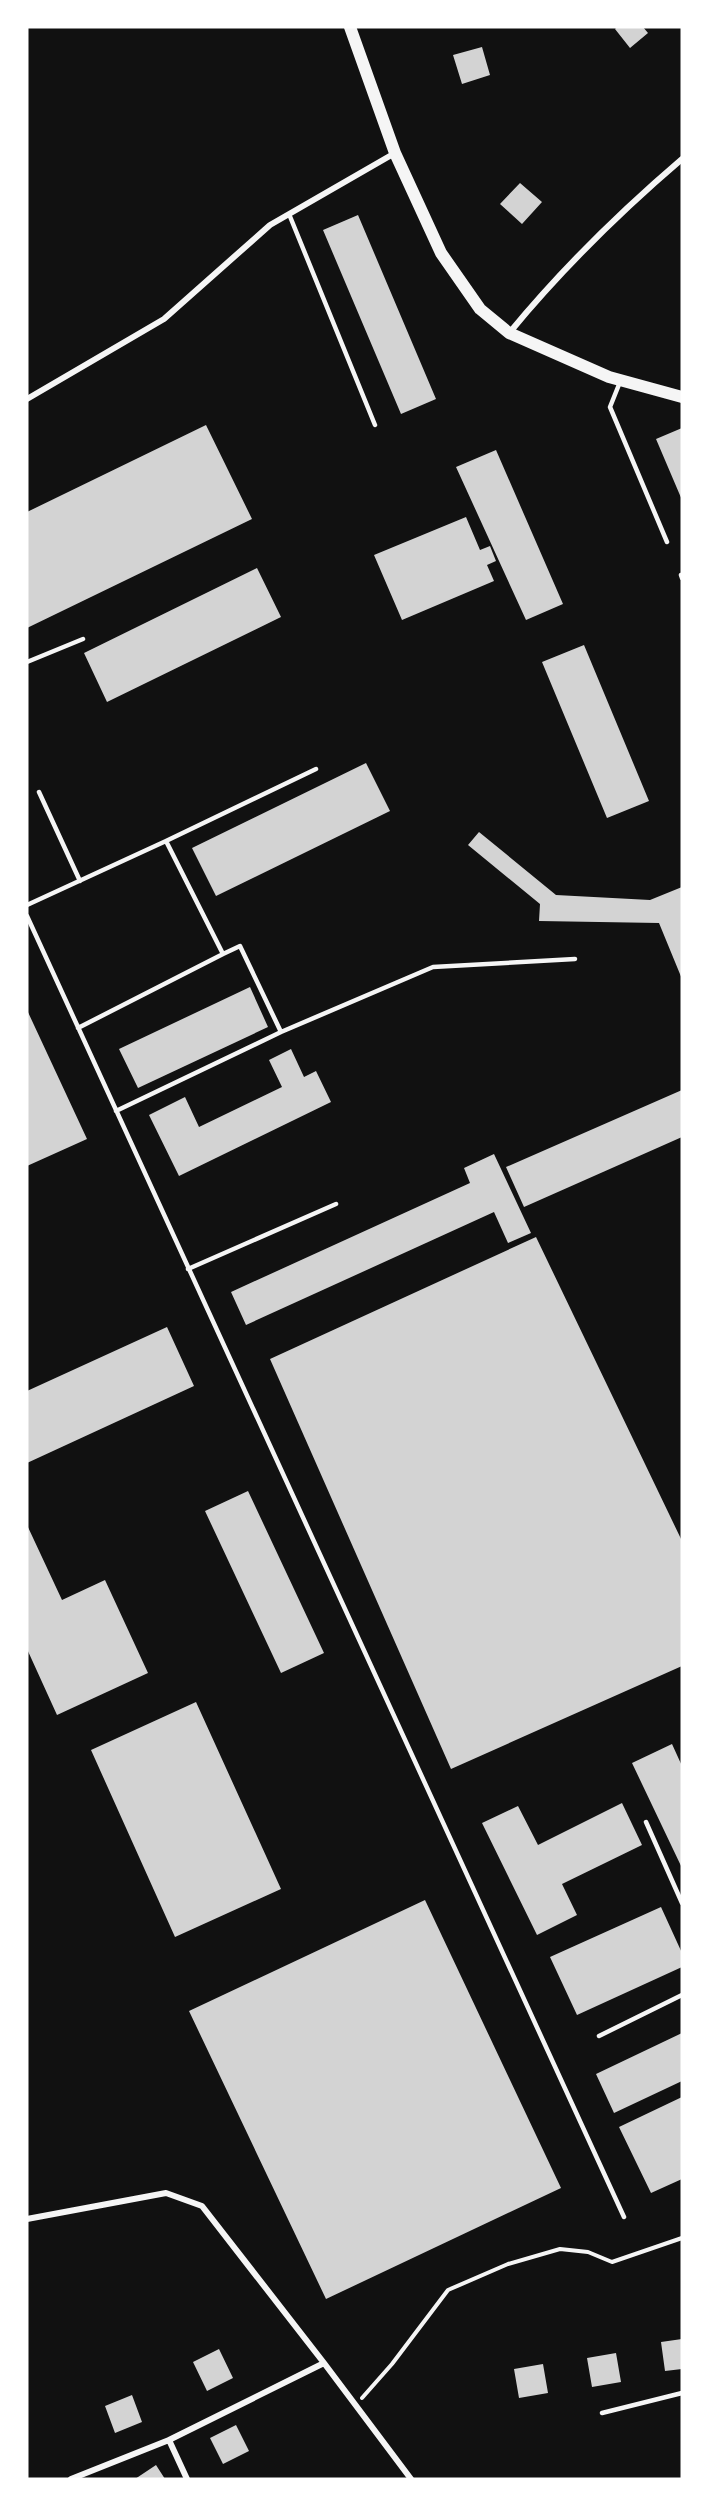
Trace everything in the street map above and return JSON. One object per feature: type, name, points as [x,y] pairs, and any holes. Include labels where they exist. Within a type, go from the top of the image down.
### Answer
[{"type":"main road","points":[[350,27],[395,153],[441,253],[480,309],[509,333],[621,380],[682,397]]},
{"type":"street","points":[[27,399],[164,319],[270,225],[395,153]]},
{"type":"street","points":[[509,333],[540,296],[629,204],[682,159]]},
{"type":"street","points":[[27,2219],[166,2193],[202,2206],[324,2362],[411,2479]]},
{"type":"street","points":[[71,2479],[169,2440],[324,2362]]},
{"type":"street","points":[[169,2440],[187,2479]]},
{"type":"lane","points":[[289,214],[375,425]]},
{"type":"lane","points":[[621,380],[610,408],[668,542]]},
{"type":"lane","points":[[27,662],[83,639]]},
{"type":"lane","points":[[27,905],[316,769]]},
{"type":"lane","points":[[39,792],[80,881]]},
{"type":"lane","points":[[166,841],[223,954]]},
{"type":"lane","points":[[27,916],[624,2217]]},
{"type":"lane","points":[[78,1028],[240,946],[281,1032]]},
{"type":"lane","points":[[116,1111],[281,1032],[433,967],[575,959]]},
{"type":"lane","points":[[188,1269],[336,1204]]},
{"type":"lane","points":[[646,1822],[682,1903]]},
{"type":"lane","points":[[598,2036],[682,1995]]},
{"type":"lane","points":[[602,2413],[682,2393]]},
{"type":"path","points":[[356,2405],[392,2364],[448,2290],[508,2264],[560,2249],[588,2252],[612,2262],[682,2238]]},
{"type":"building","points":[[617,27],[643,27],[648,33],[630,48],[615,29]]},
{"type":"building","points":[[482,47],[490,75],[462,84],[453,55]]},
{"type":"building","points":[[520,183],[542,202],[522,224],[500,204]]},
{"type":"building","points":[[358,215],[436,399],[401,414],[323,230]]},
{"type":"building","points":[[206,425],[252,519],[27,628],[27,512]]},
{"type":"building","points":[[682,428],[682,500],[656,439]]},
{"type":"building","points":[[496,450],[563,604],[526,620],[456,467]]},
{"type":"building","points":[[466,517],[480,550],[490,546],[496,561],[487,565],[494,581],[402,620],[374,555]]},
{"type":"building","points":[[257,568],[281,617],[107,702],[84,653]]},
{"type":"building","points":[[584,645],[649,801],[607,818],[542,662]]},
{"type":"building","points":[[366,763],[390,811],[216,896],[192,848]]},
{"type":"building","points":[[479,832],[556,895],[650,900],[682,887],[682,979],[659,923],[539,921],[540,904],[468,845]]},
{"type":"building","points":[[250,987],[268,1027],[138,1088],[119,1049]]},
{"type":"building","points":[[27,1010],[87,1139],[27,1166]]},
{"type":"building","points":[[291,1049],[304,1077],[316,1071],[331,1102],[179,1176],[149,1115],[185,1097],[199,1127],[282,1087],[269,1060]]},
{"type":"building","points":[[682,1090],[682,1137],[524,1207],[506,1167]]},
{"type":"building","points":[[494,1154],[531,1233],[508,1243],[494,1212],[246,1325],[231,1292],[470,1183],[464,1168]]},
{"type":"building","points":[[536,1237],[682,1541],[682,1666],[451,1769],[270,1359]]},
{"type":"building","points":[[167,1327],[194,1386],[27,1463],[27,1391]]},
{"type":"building","points":[[248,1491],[324,1653],[281,1673],[205,1511]]},
{"type":"building","points":[[27,1525],[62,1600],[105,1580],[148,1673],[57,1715],[27,1649]]},
{"type":"building","points":[[196,1702],[281,1889],[175,1937],[91,1750]]},
{"type":"building","points":[[672,1744],[682,1766],[682,1868],[632,1763]]},
{"type":"building","points":[[622,1803],[642,1845],[562,1884],[577,1915],[537,1935],[482,1823],[518,1806],[538,1845]]},
{"type":"building","points":[[425,1900],[561,2188],[326,2299],[189,2011]]},
{"type":"building","points":[[661,1907],[682,1953],[682,1967],[577,2015],[550,1957]]},
{"type":"building","points":[[682,2033],[682,2081],[614,2113],[596,2074]]},
{"type":"building","points":[[682,2097],[682,2179],[651,2193],[619,2127]]},
{"type":"building","points":[[682,2339],[682,2369],[665,2371],[661,2342]]},
{"type":"building","points":[[219,2349],[233,2378],[207,2391],[193,2362]]},
{"type":"building","points":[[616,2353],[621,2382],[592,2387],[587,2358]]},
{"type":"building","points":[[543,2364],[548,2393],[519,2398],[514,2369]]},
{"type":"building","points":[[132,2395],[142,2422],[115,2433],[105,2406]]},
{"type":"building","points":[[236,2425],[249,2451],[223,2464],[210,2438]]},
{"type":"building","points":[[156,2465],[165,2479],[135,2479]]}]
